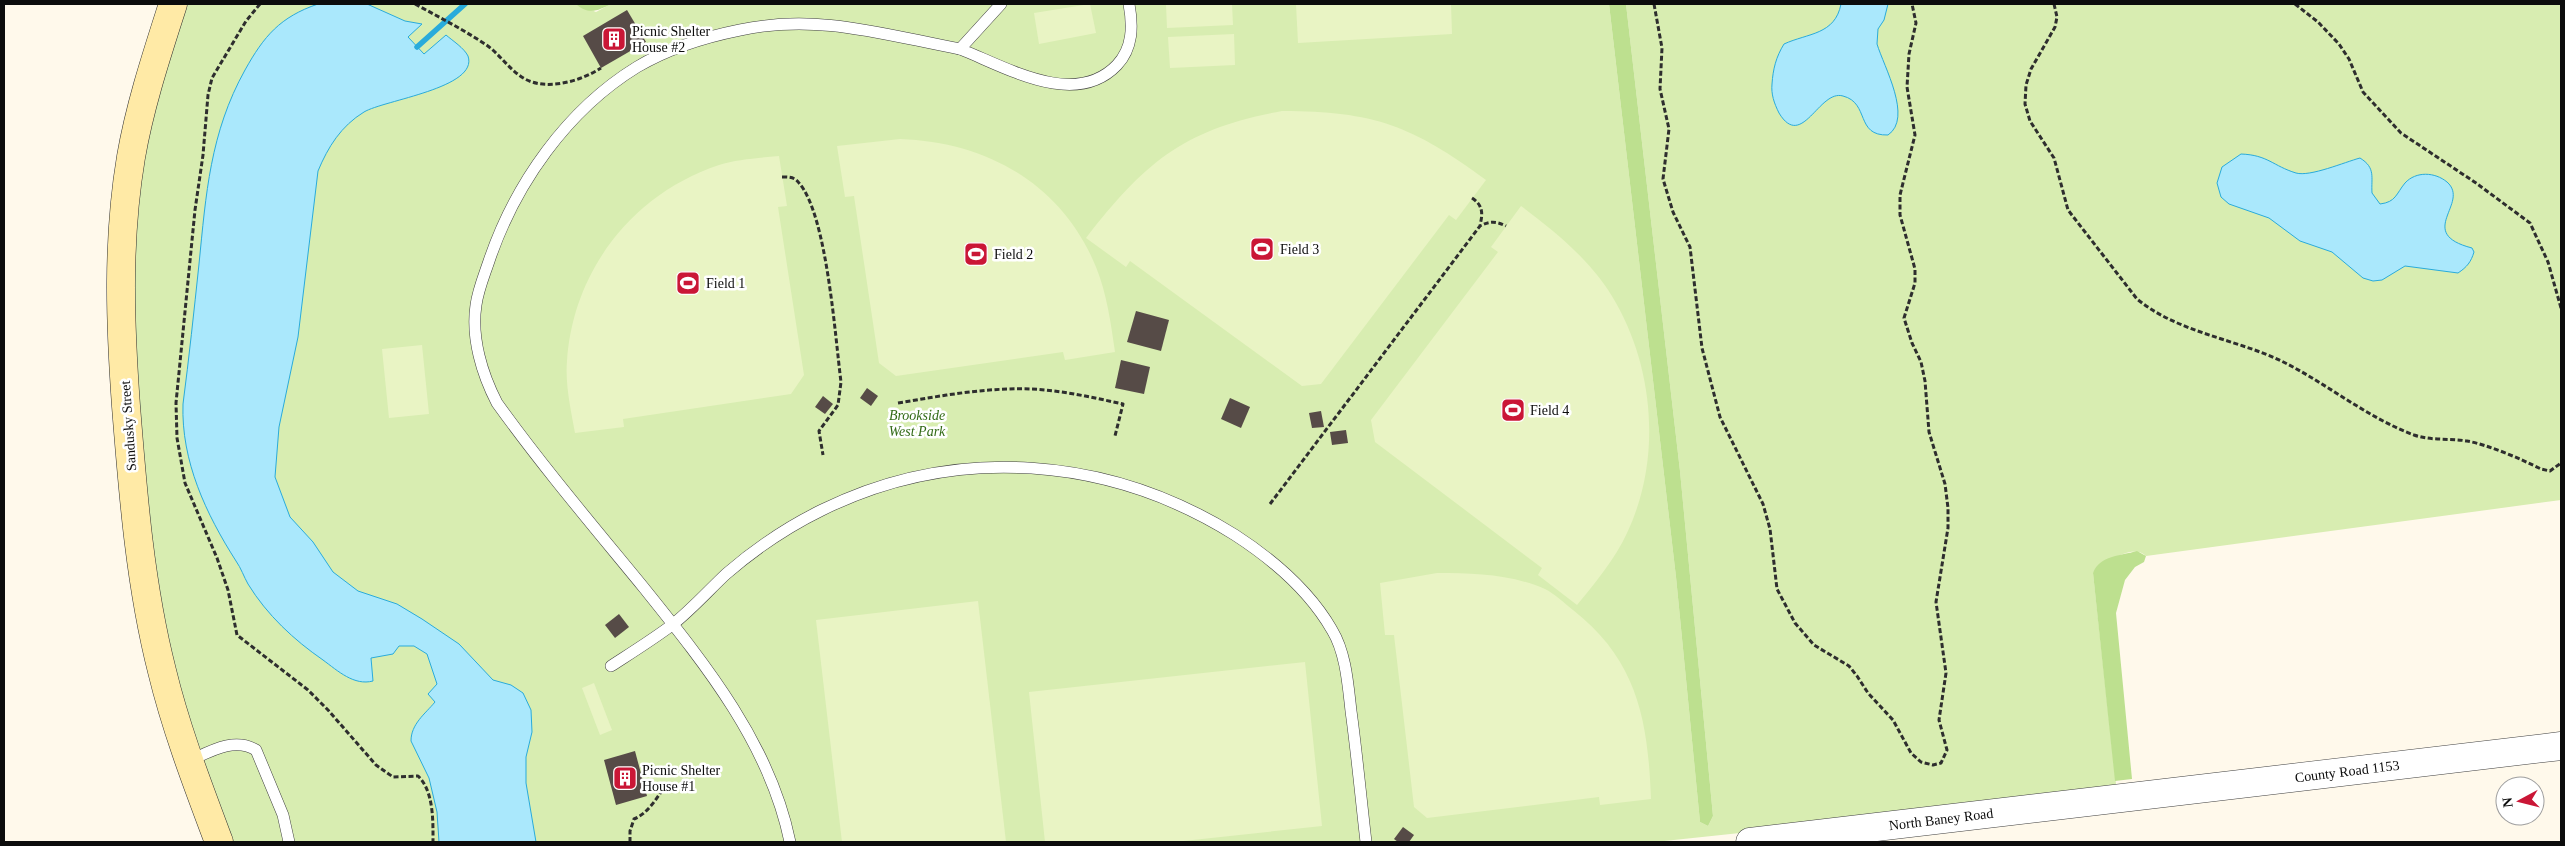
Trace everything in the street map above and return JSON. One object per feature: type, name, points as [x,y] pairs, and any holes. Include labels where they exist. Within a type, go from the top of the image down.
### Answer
[{"type":"main road","name":"Sandusky Street","points":[[173,4],[151,73],[135,134],[120,254],[124,376],[139,540],[151,624],[161,670],[189,761],[219,842]]},
{"type":"street","name":"County Road 1153","points":[[2132,797],[2561,746]]},
{"type":"street","name":"North Baney Road","points":[[1750,842],[2132,797]]},
{"type":"lane","points":[[960,49],[1001,4]]},
{"type":"lane","points":[[790,842],[772,780],[732,705],[673,624],[510,421],[489,387],[475,328],[476,305],[481,283],[501,229],[535,167],[565,127],[596,98],[635,68],[672,50],[742,29],[781,24],[816,23],[849,26],[960,49],[1050,82],[1067,85],[1092,82],[1108,74],[1122,59],[1129,46],[1131,29],[1129,4]]},
{"type":"lane","points":[[611,666],[673,624],[723,577],[762,546],[822,510],[872,489],[956,470],[1018,468],[1093,476],[1147,490],[1224,528],[1273,563],[1308,597],[1333,631],[1346,674],[1366,842]]},
{"type":"lane","points":[[189,761],[223,746],[239,744],[256,750],[283,815],[289,842]]},
{"type":"path","points":[[260,4],[246,21],[212,78],[208,94],[176,403],[177,438],[185,483],[217,558],[228,590],[237,635],[308,690],[376,765],[393,777],[418,776],[423,781],[433,814],[433,842]]},
{"type":"path","points":[[415,4],[457,27],[502,56],[513,70],[525,79],[542,85],[580,78],[601,68]]},
{"type":"path","points":[[1654,4],[1662,48],[1660,89],[1668,129],[1663,179],[1673,212],[1690,247],[1702,348],[1720,417],[1763,504],[1770,529],[1776,589],[1796,623],[1814,645],[1849,666],[1868,693],[1893,720],[1911,753],[1921,762],[1933,765],[1941,763],[1945,758],[1947,750],[1939,720],[1946,673],[1936,602],[1948,528],[1948,508],[1945,484],[1936,461],[1929,432],[1926,381],[1921,362],[1904,318],[1915,283],[1915,268],[1900,215],[1900,195],[1915,135],[1907,87],[1909,54],[1916,23],[1912,4]]},
{"type":"path","points":[[2054,4],[2057,17],[2055,27],[2031,69],[2026,85],[2025,104],[2030,120],[2054,158],[2068,210],[2136,299],[2150,310],[2174,322],[2275,358],[2370,413],[2412,434],[2427,439],[2468,441],[2541,469],[2550,470],[2561,463]]},
{"type":"path","points":[[2295,4],[2318,22],[2339,44],[2350,59],[2363,92],[2401,133],[2476,183],[2530,223],[2548,262],[2561,308]]},
{"type":"path","points":[[782,177],[793,178],[799,182],[809,199],[820,232],[841,382],[838,405],[819,431],[823,455]]},
{"type":"path","points":[[1270,504],[1480,226],[1483,216],[1481,208],[1472,198]]},
{"type":"path","points":[[1480,226],[1489,221],[1498,222],[1506,226]]},
{"type":"path","points":[[898,403],[972,391],[1010,388],[1040,390],[1095,398],[1123,404],[1116,436]]},
{"type":"path","points":[[630,842],[630,830],[634,820],[647,813],[652,801],[667,783]]},
{"type":"green space","name":"Brookside West Park","points":[[178,4],[576,4],[596,12],[611,4],[1609,4],[1676,577],[1700,822],[1708,826],[1713,816],[1680,471],[1626,4],[2561,4],[2561,500],[2146,556],[2140,552],[2133,551],[2111,560],[2093,573],[2117,793],[1655,842],[226,842],[203,781],[148,565],[127,201]]},
{"type":"green space","points":[[576,4],[611,4],[589,11]]},
{"type":"green space","points":[[1090,4],[1096,33],[1039,44],[1034,13]]},
{"type":"green space","points":[[1166,4],[1232,4],[1233,25],[1167,28]]},
{"type":"green space","points":[[1296,4],[1451,4],[1452,34],[1298,43]]},
{"type":"green space","points":[[1609,4],[1626,4],[1680,471],[1713,816],[1708,826],[1700,822],[1676,577]]},
{"type":"green space","points":[[1234,34],[1235,65],[1170,68],[1168,37]]},
{"type":"green space","name":"Field 3","points":[[1282,111],[1342,114],[1391,125],[1414,134],[1436,146],[1486,180],[1456,220],[1449,215],[1321,384],[1302,386],[1130,261],[1126,267],[1086,238],[1128,188],[1170,152],[1218,128],[1248,118]]},
{"type":"green space","name":"Field 2","points":[[900,139],[932,142],[963,149],[991,159],[1018,173],[1042,191],[1063,212],[1081,238],[1096,267],[1106,298],[1115,352],[1065,360],[1063,352],[896,376],[879,363],[854,196],[845,197],[837,146]]},
{"type":"green space","name":"Field 1","points":[[779,156],[787,206],[778,207],[804,375],[791,394],[623,419],[624,427],[575,433],[567,379],[567,361],[572,328],[581,296],[595,267],[613,240],[634,216],[659,195],[688,178],[726,163]]},
{"type":"green space","name":"Field 4","points":[[1521,206],[1574,250],[1607,289],[1629,330],[1639,358],[1646,387],[1649,447],[1638,505],[1617,552],[1577,605],[1538,575],[1542,568],[1375,442],[1371,420],[1498,252],[1491,247]]},
{"type":"green space","points":[[422,345],[429,414],[389,418],[382,349]]},
{"type":"green space","points":[[2137,551],[2146,556],[2144,562],[2135,567],[2125,580],[2116,613],[2132,779],[2115,781],[2093,573],[2096,567],[2106,559]]},
{"type":"green space","points":[[1437,573],[1492,575],[1532,584],[1552,593],[1595,630],[1612,650],[1635,694],[1647,744],[1651,799],[1600,805],[1599,797],[1427,818],[1414,807],[1394,635],[1385,635],[1380,583]]},
{"type":"green space","points":[[978,601],[1006,842],[842,842],[816,620]]},
{"type":"green space","points":[[1305,662],[1322,826],[1174,842],[1045,842],[1029,692]]},
{"type":"green space","points":[[594,683],[612,730],[600,735],[582,688]]},
{"type":"water","points":[[318,4],[367,4],[405,21],[422,24],[408,37],[424,54],[446,35],[466,53],[468,56],[468,67],[459,77],[445,85],[364,112],[342,130],[322,162],[318,171],[298,337],[279,427],[275,477],[290,517],[313,542],[333,572],[358,591],[397,604],[422,619],[459,644],[493,680],[511,685],[523,693],[531,710],[532,732],[526,757],[526,783],[536,842],[439,842],[437,812],[429,778],[411,741],[416,724],[435,702],[428,694],[437,684],[427,654],[414,646],[399,646],[393,654],[371,658],[373,681],[366,682],[353,679],[334,669],[302,644],[272,616],[248,584],[215,525],[191,466],[183,425],[183,404],[207,188],[217,141],[233,94],[259,47],[274,29],[283,22],[293,15]]},
{"type":"water","points":[[1841,4],[1888,4],[1884,20],[1878,29],[1877,44],[1895,92],[1897,105],[1898,117],[1895,127],[1888,135],[1878,134],[1871,130],[1866,125],[1857,105],[1843,96],[1834,96],[1803,122],[1795,125],[1787,123],[1779,113],[1774,102],[1772,95],[1773,73],[1777,58],[1784,44],[1827,27],[1838,14]]},
{"type":"water","points":[[2241,154],[2258,156],[2288,170],[2302,174],[2360,158],[2371,169],[2372,193],[2380,204],[2393,199],[2405,183],[2415,176],[2426,174],[2437,176],[2447,182],[2453,190],[2453,199],[2445,226],[2447,234],[2455,242],[2472,248],[2474,252],[2472,259],[2458,273],[2405,266],[2382,280],[2373,281],[2363,278],[2332,252],[2300,241],[2269,218],[2229,204],[2221,197],[2217,183],[2222,167]]},
{"type":"building","name":"Picnic Shelter House #2","points":[[627,10],[646,42],[601,68],[583,36]]},
{"type":"building","points":[[1136,311],[1169,320],[1161,351],[1127,342]]},
{"type":"building","points":[[1121,360],[1150,367],[1144,394],[1115,388]]},
{"type":"building","points":[[867,388],[878,396],[871,406],[860,398]]},
{"type":"building","points":[[823,396],[833,404],[825,414],[815,407]]},
{"type":"building","points":[[1230,398],[1250,407],[1241,428],[1221,419]]},
{"type":"building","points":[[1321,411],[1324,427],[1312,428],[1309,413]]},
{"type":"building","points":[[1346,430],[1348,443],[1332,445],[1330,432]]},
{"type":"building","points":[[619,614],[629,627],[615,638],[605,625]]},
{"type":"building","name":"Picnic Shelter House #1","points":[[635,751],[647,796],[616,805],[604,760]]},
{"type":"building","points":[[1403,827],[1414,835],[1409,842],[1398,842],[1394,839]]},
{"type":"waterway","points":[[417,47],[465,4]]},
{"type":"place","name":"Picnic Shelter House #2","points":[[614,39]]},
{"type":"place","name":"Field 3","points":[[1262,249]]},
{"type":"place","name":"Field 2","points":[[976,254]]},
{"type":"place","name":"Field 1","points":[[688,283]]},
{"type":"place","name":"Field 4","points":[[1513,410]]},
{"type":"place","name":"Picnic Shelter House #1","points":[[625,778]]}]
